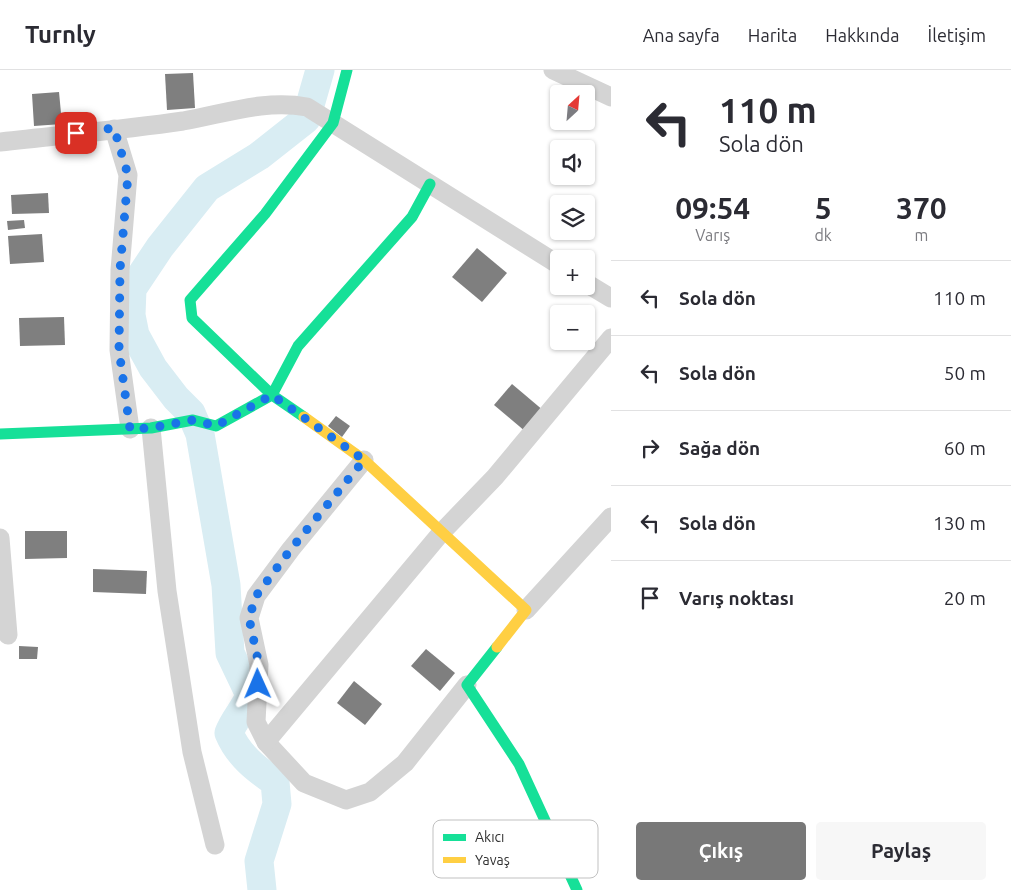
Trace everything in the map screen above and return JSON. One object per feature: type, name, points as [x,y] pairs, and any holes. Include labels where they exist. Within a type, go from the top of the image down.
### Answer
[{"type":"street","points":[[347,70],[333,123],[265,214],[190,300],[192,318],[272,395],[364,460],[526,610]]},
{"type":"street","points":[[553,70],[611,97]]},
{"type":"street","points":[[0,142],[183,120],[261,105],[291,104],[307,107],[550,259]]},
{"type":"street","points":[[114,128],[128,175],[120,270],[119,350],[130,429]]},
{"type":"street","points":[[0,434],[151,428],[193,420],[216,426],[272,395],[298,346],[412,217],[430,184]]},
{"type":"street","points":[[595,288],[611,298]]},
{"type":"street","points":[[266,742],[442,533],[495,477],[611,338]]},
{"type":"street","points":[[151,428],[167,591],[190,743],[215,845]]},
{"type":"street","points":[[364,460],[291,549],[256,596],[249,618],[259,665],[256,722],[266,742],[304,782],[346,800],[370,792],[405,763],[526,610],[611,517]]},
{"type":"street","points":[[0,538],[8,635]]},
{"type":"street","points":[[467,685],[519,764],[545,820]]},
{"type":"street","points":[[571,878],[577,890]]},
{"type":"building","points":[[193,73],[195,108],[167,110],[165,74]]},
{"type":"building","points":[[59,92],[62,124],[34,126],[32,94]]},
{"type":"building","points":[[48,193],[49,213],[12,214],[11,195]]},
{"type":"building","points":[[24,220],[25,228],[8,230],[7,221]]},
{"type":"building","points":[[42,234],[44,262],[10,264],[8,236]]},
{"type":"building","points":[[477,248],[507,273],[482,302],[452,277]]},
{"type":"building","points":[[64,317],[65,345],[20,346],[19,318]]},
{"type":"building","points":[[512,384],[544,411],[526,432],[494,405]]},
{"type":"building","points":[[336,416],[350,426],[342,437],[328,426]]},
{"type":"building","points":[[25,531],[67,531],[67,558],[25,559]]},
{"type":"building","points":[[93,569],[147,571],[146,594],[93,592]]},
{"type":"building","points":[[19,646],[38,647],[37,659],[19,659]]},
{"type":"building","points":[[426,649],[455,673],[440,691],[411,666]]},
{"type":"building","points":[[354,681],[382,704],[365,725],[337,703]]},
{"type":"waterway","points":[[262,890],[259,861],[277,804],[275,782],[242,755],[229,733],[250,695],[230,653],[226,585],[200,434],[191,413],[176,398],[153,368],[135,335],[131,315],[132,289],[160,247],[207,188],[259,156],[306,119],[320,70]]},
{"type":"traffic: fast","points":[[347,70],[333,123],[265,214],[190,300],[192,318],[272,395],[298,346],[412,217],[430,184]]},
{"type":"traffic: fast","points":[[0,434],[151,428],[193,420],[216,426],[272,395],[304,417]]},
{"type":"traffic: fast","points":[[497,647],[467,685],[519,764],[545,820]]},
{"type":"traffic: fast","points":[[571,878],[577,890]]},
{"type":"traffic: slow","points":[[304,417],[364,460],[526,610],[497,647]]},
{"type":"route","points":[[76,133],[114,128],[128,175],[120,270],[119,350],[130,429],[151,428],[193,420],[216,426],[272,395],[364,460],[291,549],[256,596],[249,618],[259,665],[258,684]]}]
